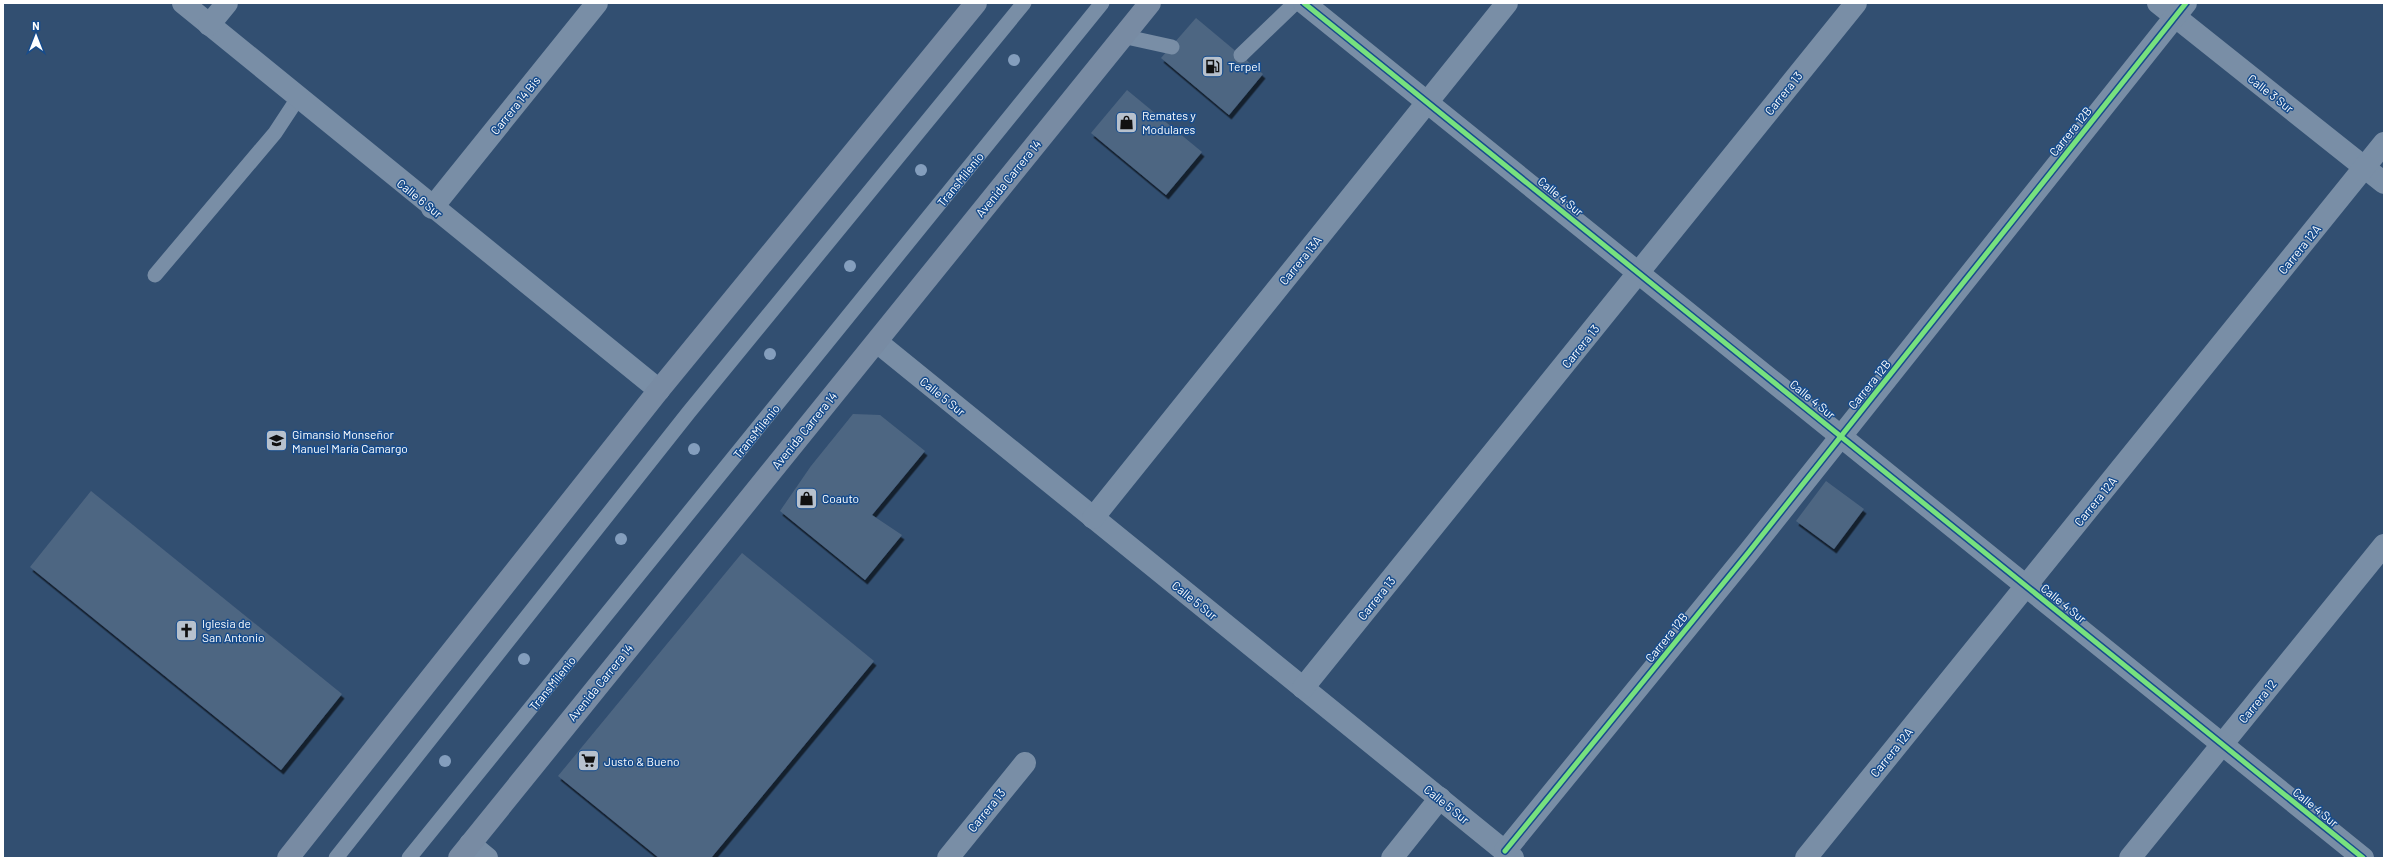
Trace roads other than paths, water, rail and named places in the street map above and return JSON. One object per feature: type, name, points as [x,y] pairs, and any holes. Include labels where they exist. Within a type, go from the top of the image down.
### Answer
[{"type":"main road","points":[[288,858],[659,390],[976,3]]},
{"type":"main road","name":"Avenida Carrera 14","points":[[464,851],[1150,3]]},
{"type":"street","name":"Calle 6 Sur","points":[[183,3],[432,208],[659,390]]},
{"type":"street","points":[[209,24],[227,3]]},
{"type":"street","name":"Carrera 14 Bis","points":[[432,208],[597,3]]},
{"type":"street","name":"Calle 4 Sur","points":[[1304,3],[1428,101],[2363,858]]},
{"type":"street","name":"Carrera 13A","points":[[1093,518],[1507,3]]},
{"type":"street","name":"Carrera 13","points":[[1303,688],[1856,3]]},
{"type":"street","name":"Calle 3 Sur","points":[[2173,7],[2384,183]]},
{"type":"street","name":"Carrera 12B","points":[[1509,854],[1841,435],[2173,7]]},
{"type":"street","name":"Carrera 12A","points":[[1806,858],[2384,143]]},
{"type":"street","name":"Calle 5 Sur","points":[[876,342],[1509,854]]},
{"type":"street","name":"Carrera 12","points":[[2130,858],[2384,545]]},
{"type":"street","name":"Carrera 13","points":[[948,858],[1025,763]]},
{"type":"street","points":[[1392,858],[1440,798]]},
{"type":"street","points":[[464,851],[487,858]]},
{"type":"lane","points":[[336,858],[684,419],[1024,3]]},
{"type":"lane","name":"TransMilenio","points":[[409,858],[1102,3]]},
{"type":"lane","points":[[1241,55],[1295,3]]},
{"type":"lane","points":[[1122,36],[1172,47]]},
{"type":"lane","points":[[155,275],[275,133],[298,98]]},
{"type":"place","name":"Terpel","points":[[1212,66]]},
{"type":"place","name":"Remates y Modulares","points":[[1126,122]]},
{"type":"place","name":"Gimansio Monseñor Manuel María Camargo","points":[[277,441]]},
{"type":"place","name":"Coauto","points":[[807,498]]},
{"type":"place","name":"Iglesia de San Antonio","points":[[186,630]]},
{"type":"place","name":"Justo & Bueno","points":[[589,761]]}]
